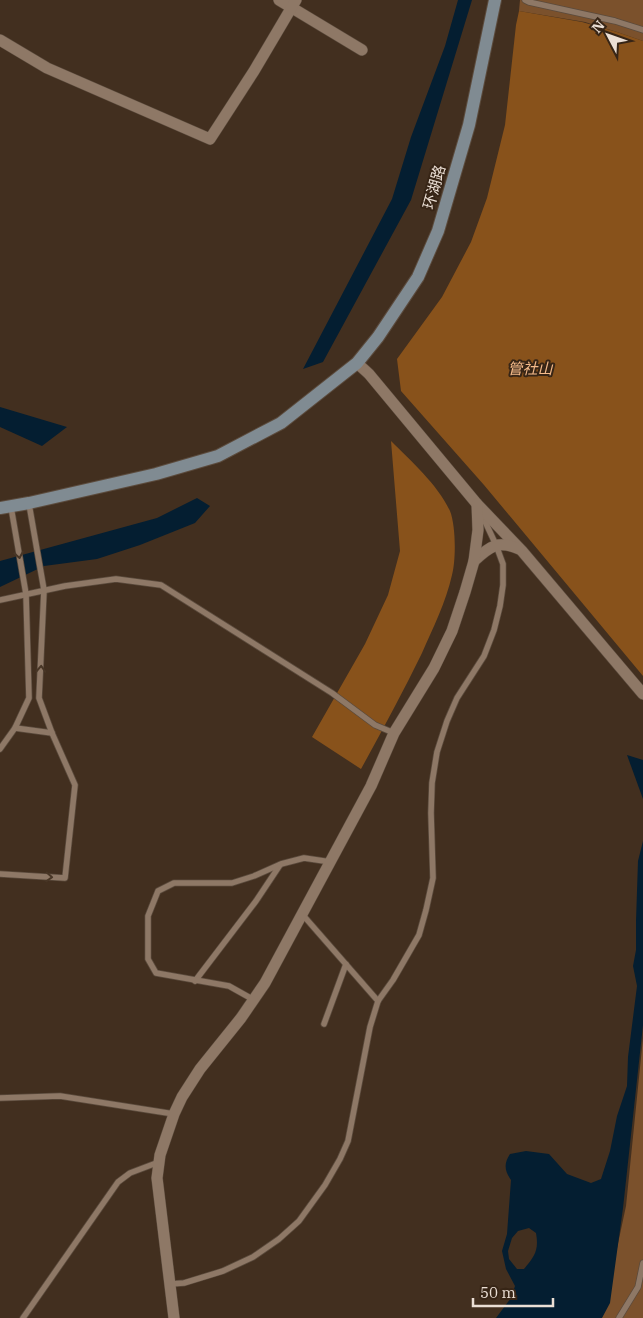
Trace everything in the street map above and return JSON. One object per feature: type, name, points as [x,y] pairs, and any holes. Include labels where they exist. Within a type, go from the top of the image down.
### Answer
[{"type":"street","points":[[279,0],[294,4],[362,50]]},
{"type":"street","name":"环湖路","points":[[5,507],[156,474],[218,456],[281,423],[357,363],[378,337],[418,277],[438,231],[469,125],[495,0]]},
{"type":"street","points":[[0,40],[47,68],[210,139],[294,4]]},
{"type":"street","points":[[357,363],[369,374],[477,504],[522,551],[643,694]]},
{"type":"street","points":[[174,1318],[157,1178],[160,1155],[174,1114],[200,1068],[241,1018],[265,983],[371,786],[394,733],[434,668],[452,631],[474,561],[478,530],[477,504]]},
{"type":"street","points":[[474,561],[484,551],[496,545],[508,545],[522,551]]},
{"type":"lane","points":[[529,1],[615,21],[643,30]]},
{"type":"lane","points":[[0,874],[65,878],[75,785],[39,698],[44,590],[29,503]]},
{"type":"lane","points":[[170,1284],[184,1283],[223,1271],[253,1257],[279,1239],[299,1221],[325,1185],[348,1141],[370,1027],[378,1001],[398,972],[419,935],[426,910],[433,878],[432,783],[436,760],[447,721],[457,698],[484,656],[494,630],[500,606],[503,564],[477,504]]},
{"type":"lane","points":[[0,749],[15,728],[29,698],[26,594],[5,507]]},
{"type":"lane","points":[[0,600],[65,586],[116,579],[161,586],[332,693],[375,725],[394,733]]},
{"type":"lane","points":[[29,698],[39,698]]},
{"type":"lane","points":[[15,728],[52,733]]},
{"type":"lane","points":[[254,1000],[228,986],[156,973],[148,959],[148,916],[158,891],[174,883],[232,883],[254,876],[280,864],[304,858],[330,862]]},
{"type":"lane","points":[[195,981],[256,901],[280,864]]},
{"type":"lane","points":[[302,914],[378,1001]]},
{"type":"lane","points":[[324,1024],[346,964]]},
{"type":"lane","points":[[0,1098],[60,1096],[174,1114]]},
{"type":"lane","points":[[23,1318],[118,1182],[130,1173],[159,1162]]},
{"type":"lane","points":[[619,1318],[638,1287],[643,1263]]},
{"type":"shaded area","points":[[520,0],[643,0],[643,41],[585,22],[519,11]]},
{"type":"shaded area","points":[[643,1038],[643,1318],[596,1318],[606,1300],[626,1206]]},
{"type":"green space","name":"管社山","points":[[519,11],[582,22],[643,41],[643,676],[484,485],[401,391],[397,359],[442,297],[471,242],[487,198],[505,125]]},
{"type":"green space","points":[[391,441],[415,465],[445,501],[452,517],[455,543],[454,561],[452,575],[439,615],[422,653],[361,769],[312,737],[365,644],[388,595],[400,551]]},
{"type":"water","points":[[458,0],[472,0],[411,200],[323,362],[303,369],[392,199],[411,137],[445,46]]},
{"type":"water","points":[[0,407],[67,427],[42,446],[0,427]]},
{"type":"water","points":[[197,498],[210,506],[195,523],[140,545],[97,559],[44,566],[0,587],[0,561],[157,518]]},
{"type":"water","points":[[627,755],[643,760],[643,799]]},
{"type":"water","points":[[643,841],[643,1025],[623,1208],[610,1303],[602,1318],[496,1318],[511,1298],[515,1286],[506,1269],[502,1251],[507,1234],[511,1180],[506,1167],[510,1154],[526,1151],[549,1154],[567,1174],[591,1183],[601,1179],[610,1151],[617,1116],[627,1086],[628,1057],[637,986],[633,966],[636,950],[638,861]],"holes":[[[529,1228],[536,1233],[537,1244],[533,1256],[524,1269],[517,1269],[509,1259],[508,1251],[512,1238],[518,1231]]]}]
